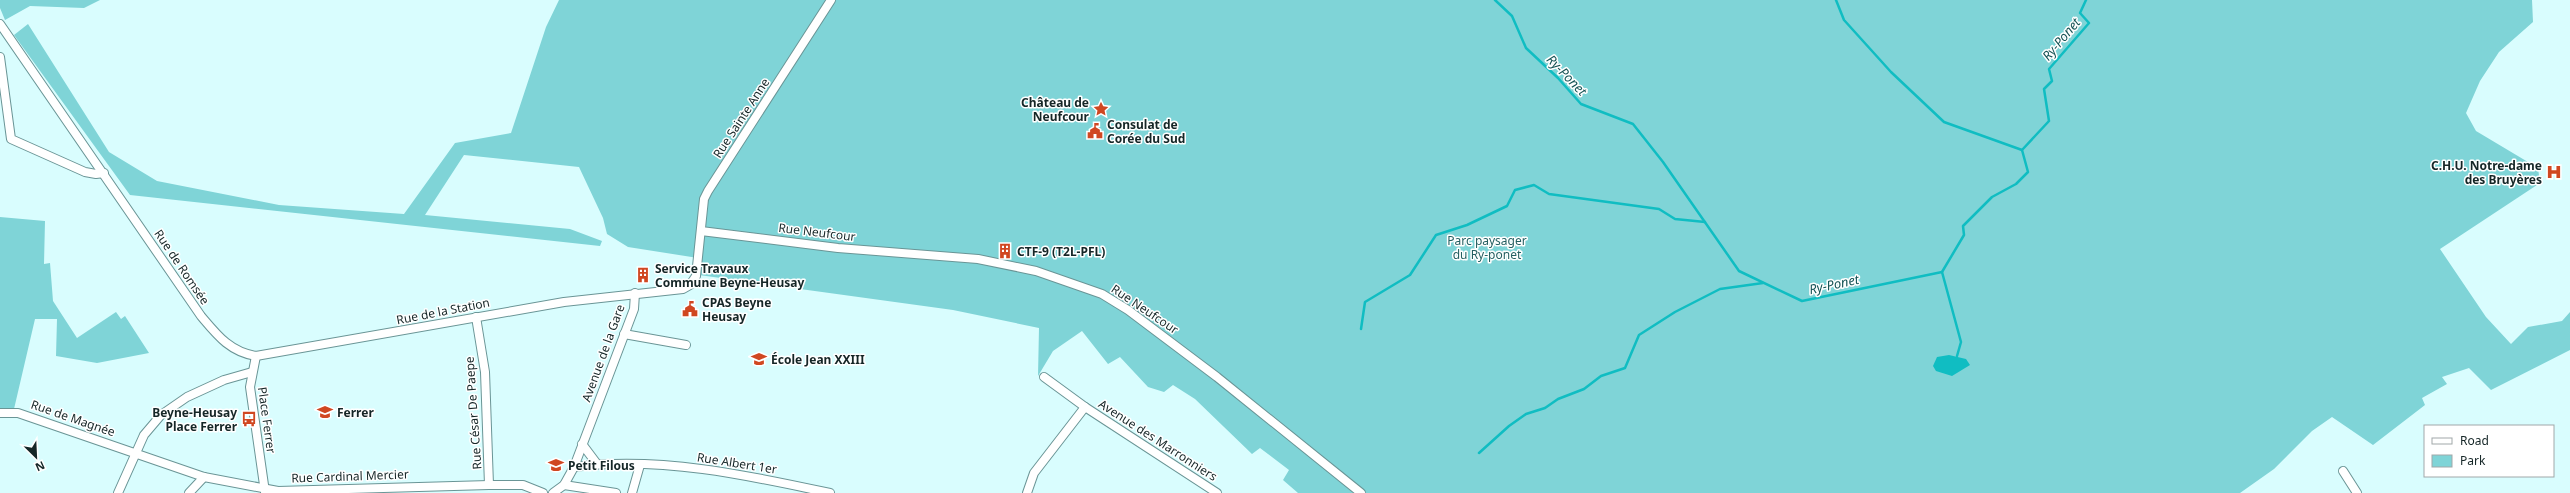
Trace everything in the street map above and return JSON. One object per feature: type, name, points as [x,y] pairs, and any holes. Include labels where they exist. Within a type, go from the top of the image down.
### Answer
[{"type":"street","name":"Rue Sainte Anne","points":[[698,258],[704,199],[708,191],[831,0]]},
{"type":"street","name":"Rue de Romsée","points":[[0,24],[104,172],[201,316],[223,341],[236,351],[256,356]]},
{"type":"street","points":[[0,57],[11,140],[85,172],[96,174],[104,172]]},
{"type":"street","name":"Rue Neufcour","points":[[701,231],[838,248],[978,259],[1036,271],[1102,294],[1128,310],[1217,377],[1361,493]]},
{"type":"street","name":"Avenue de la Gare","points":[[553,493],[564,485],[574,467],[634,309],[635,293],[683,289],[690,285],[696,276],[698,258]]},
{"type":"street","name":"Rue de la Station","points":[[256,356],[476,317],[635,293]]},
{"type":"street","name":"Rue César De Paepe","points":[[476,317],[485,372],[489,485]]},
{"type":"street","points":[[624,334],[686,345]]},
{"type":"street","name":"Place Ferrer","points":[[256,356],[250,386],[265,491]]},
{"type":"street","points":[[118,493],[142,439],[152,424],[174,406],[224,380],[252,372]]},
{"type":"street","name":"Avenue des Marronniers","points":[[1044,377],[1085,407],[1217,493]]},
{"type":"street","name":"Avenue des Marronniers","points":[[1027,493],[1034,473],[1085,407]]},
{"type":"street","name":"Rue de Magnée","points":[[0,413],[18,412],[137,453]]},
{"type":"street","points":[[582,444],[597,464]]},
{"type":"street","name":"Rue Cardinal Mercier","points":[[137,453],[204,477],[265,491],[352,490],[407,486],[524,485],[543,493]]},
{"type":"street","name":"Rue Albert 1er","points":[[574,467],[597,464],[696,468],[746,475],[830,493]]},
{"type":"street","points":[[632,493],[640,465]]},
{"type":"street","points":[[2343,471],[2357,493]]},
{"type":"street","points":[[189,493],[204,477]]},
{"type":"street","points":[[564,485],[616,493]]},
{"type":"green space","points":[[0,0],[100,0],[84,8],[30,6],[5,20],[0,8]]},
{"type":"green space","name":"Parc paysager du Ry-ponet","points":[[559,0],[2532,0],[2533,22],[2499,52],[2480,81],[2466,113],[2476,131],[2538,168],[2540,183],[2440,249],[2486,317],[2511,344],[2528,327],[2562,321],[2570,312],[2570,350],[2491,390],[2469,368],[2442,377],[2447,384],[2422,398],[2425,405],[2373,445],[2332,417],[2312,431],[2274,469],[2240,493],[1298,493],[1283,480],[1289,470],[1260,448],[1252,454],[1195,399],[1173,385],[1164,392],[1148,387],[1120,357],[1108,364],[1082,331],[1053,351],[1038,376],[1039,328],[953,310],[699,275],[698,258],[628,247],[607,234],[603,218],[579,167],[464,155],[425,215],[570,229],[602,241],[600,246],[130,195],[14,35],[28,24],[109,152],[157,181],[279,205],[404,214],[455,143],[511,133],[546,27]]},
{"type":"green space","points":[[0,217],[45,221],[44,264],[50,263],[53,301],[77,338],[116,312],[121,319],[125,316],[149,353],[97,363],[56,356],[57,319],[35,319],[14,409],[0,410]]},
{"type":"shaded area","points":[[1949,355],[1966,359],[1970,365],[1952,376],[1936,371],[1933,366],[1937,357]]},
{"type":"waterway","name":"Ry-Ponet","points":[[1495,0],[1512,16],[1526,48],[1558,78],[1581,104],[1633,124],[1663,162],[1739,271],[1802,301],[1942,272],[1964,235],[1963,226],[1992,197],[2016,184],[2028,172],[2022,150],[2049,121],[2044,89],[2052,81],[2049,69],[2089,23],[2080,13],[2086,0]]},
{"type":"waterway","points":[[1836,0],[1844,20],[1891,72],[1944,122],[2022,150]]},
{"type":"waterway","points":[[1361,329],[1365,302],[1410,275],[1436,235],[1467,225],[1507,206],[1515,190],[1534,185],[1549,194],[1659,209],[1675,219],[1705,222]]},
{"type":"waterway","points":[[1942,272],[1961,342],[1957,356]]},
{"type":"waterway","points":[[1479,453],[1509,426],[1526,414],[1545,408],[1558,399],[1584,389],[1601,376],[1625,368],[1639,335],[1675,312],[1720,289],[1763,283]]},
{"type":"place","name":"Château de Neufcour","points":[[1101,109]]},
{"type":"place","name":"Consulat de Corée du Sud","points":[[1095,131]]},
{"type":"place","name":"C.H.U. Notre-dame des Bruyères","points":[[2554,172]]},
{"type":"place","name":"CTF-9 (T2L-PFL)","points":[[1005,251]]},
{"type":"place","name":"Service Travaux Commune Beyne-Heusay","points":[[643,275]]},
{"type":"place","name":"CPAS Beyne Heusay","points":[[690,309]]},
{"type":"place","name":"École Jean XXIII","points":[[759,359]]},
{"type":"place","name":"Ferrer","points":[[325,412]]},
{"type":"place","name":"Beyne-Heusay Place Ferrer","points":[[249,419]]},
{"type":"place","name":"Petit Filous","points":[[556,465]]}]
